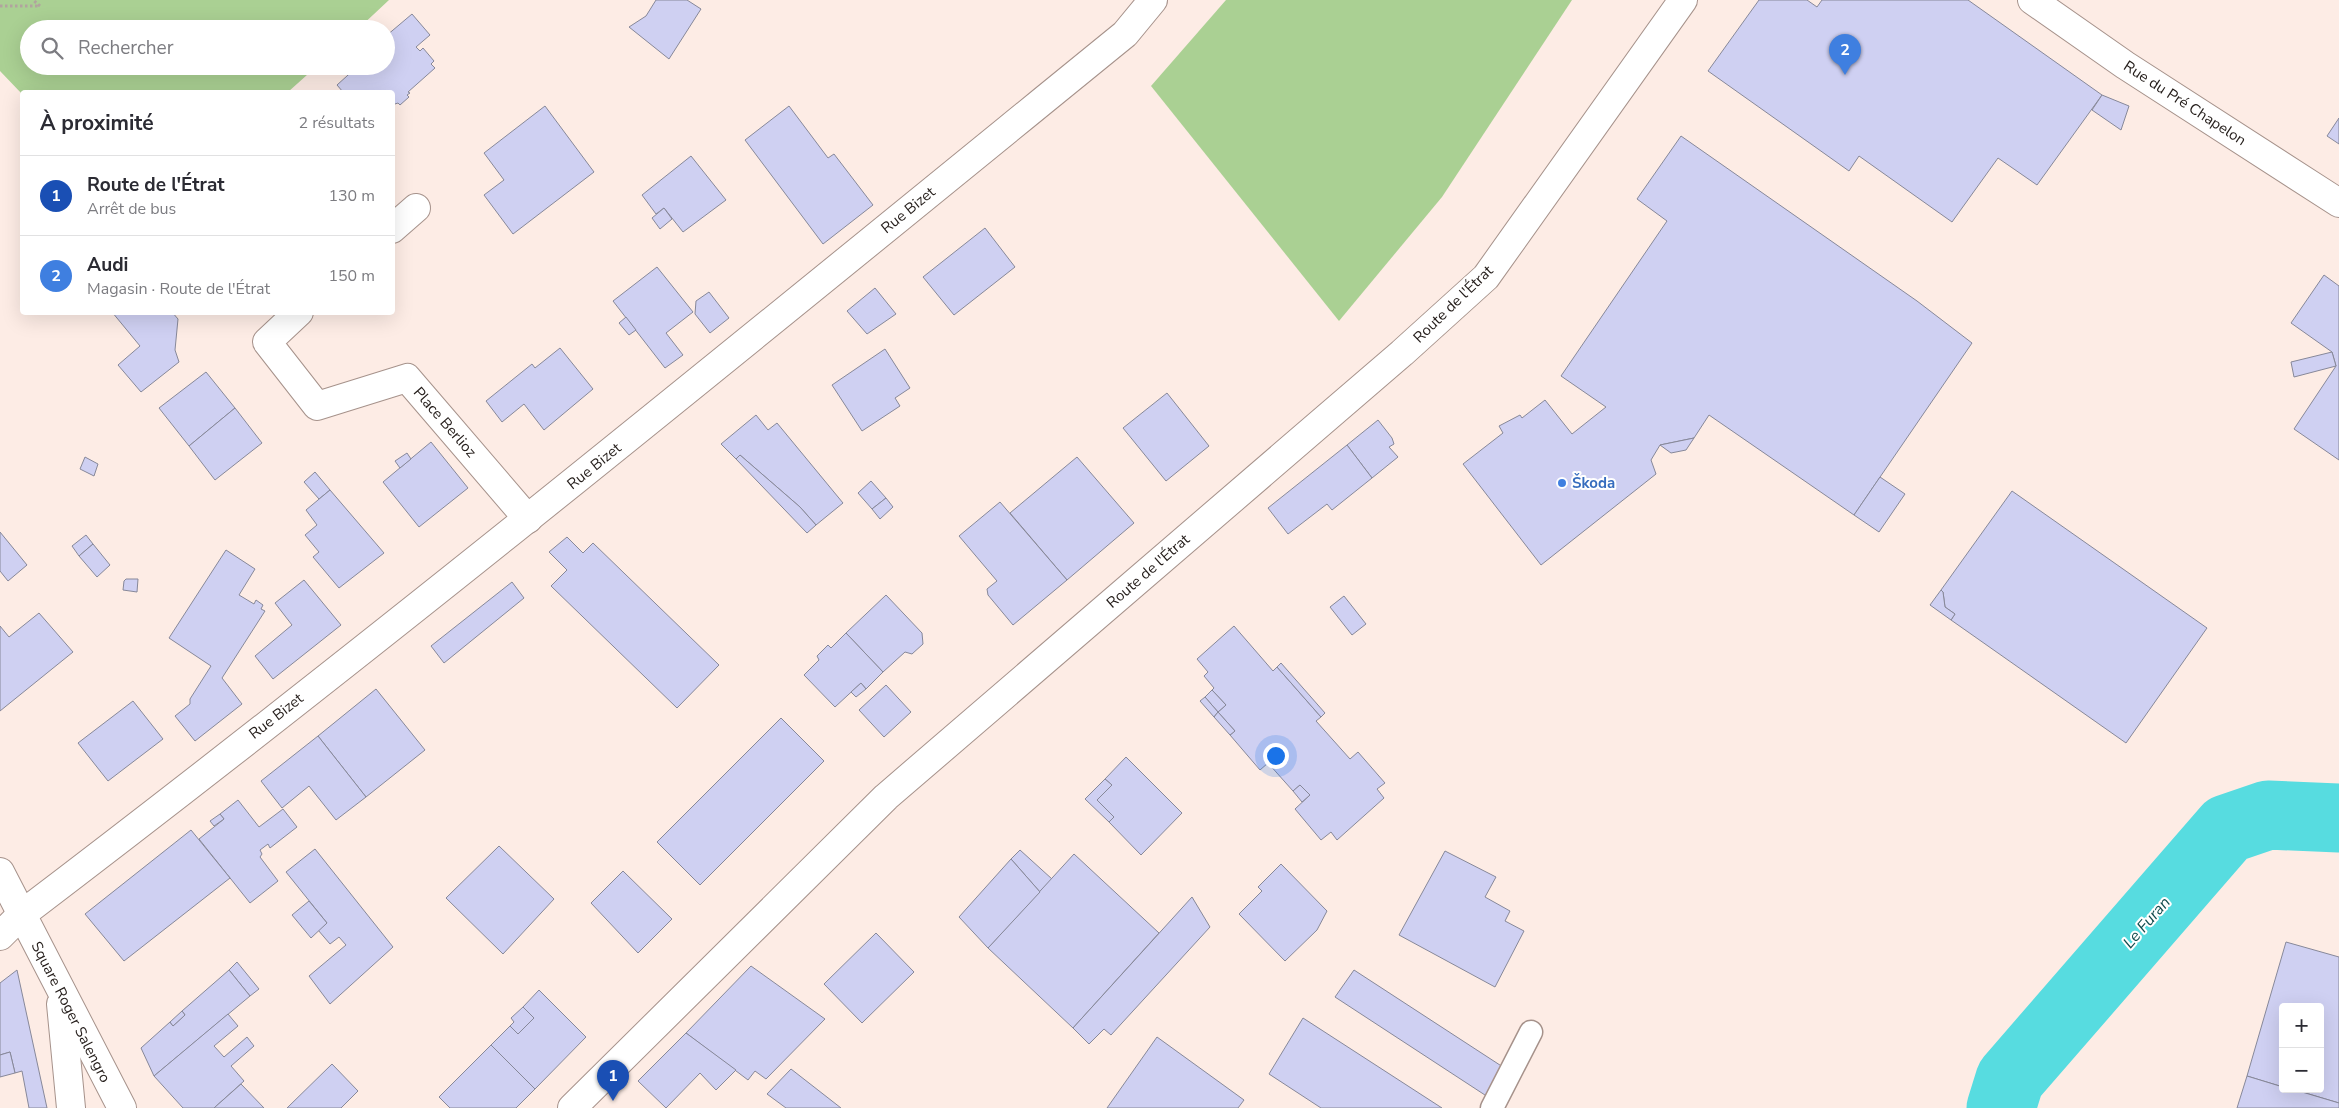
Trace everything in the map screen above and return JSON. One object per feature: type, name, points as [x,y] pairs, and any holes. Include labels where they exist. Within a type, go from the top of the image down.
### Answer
[{"type":"street","name":"Rue Bizet","points":[[0,936],[21,915],[528,519],[1125,34],[1153,0]]},
{"type":"street","name":"Route de l'Étrat","points":[[572,1108],[886,797],[1402,353],[1486,277],[1683,0]]},
{"type":"street","name":"Rue du Pré Chapelon","points":[[2032,0],[2125,65],[2339,203]]},
{"type":"street","points":[[395,226],[416,208]]},
{"type":"street","name":"Place Berlioz","points":[[296,315],[267,342],[317,406],[407,378],[528,519]]},
{"type":"street","name":"Square Roger Salengro","points":[[0,872],[122,1108]]},
{"type":"street","points":[[59,987],[71,1108]]},
{"type":"lane","points":[[1492,1108],[1531,1032]]},
{"type":"path","points":[[0,6],[40,6],[33,0]]},
{"type":"green space","points":[[0,0],[389,0],[368,20],[20,20],[20,75],[307,75],[290,90],[20,90],[20,92],[0,71]]},
{"type":"green space","points":[[1226,0],[1572,0],[1442,197],[1339,321],[1151,86]]},
{"type":"building","points":[[656,0],[687,0],[701,9],[669,59],[629,27],[646,16]]},
{"type":"building","points":[[1759,0],[1807,0],[1817,7],[1822,0],[1968,0],[2102,95],[2037,185],[1998,158],[1952,222],[1859,156],[1849,171],[1708,71]]},
{"type":"building","points":[[412,14],[430,35],[416,47],[420,51],[423,48],[434,61],[431,64],[435,68],[408,92],[410,93],[407,95],[409,97],[400,105],[398,103],[395,104],[395,90],[341,90],[337,85],[348,75],[395,75],[395,28]]},
{"type":"building","points":[[2102,95],[2129,106],[2121,130],[2092,110]]},
{"type":"building","points":[[545,106],[594,172],[513,234],[484,195],[504,180],[484,153]]},
{"type":"building","points":[[789,106],[828,158],[834,154],[873,205],[823,244],[745,140]]},
{"type":"building","points":[[2339,118],[2339,144],[2327,136]]},
{"type":"building","points":[[1681,136],[1917,301],[1972,343],[1854,515],[1709,415],[1694,438],[1660,445],[1651,460],[1656,474],[1541,565],[1463,464],[1503,433],[1499,426],[1520,415],[1522,418],[1545,400],[1572,434],[1606,407],[1561,376],[1667,221],[1637,199]]},
{"type":"building","points":[[691,156],[726,200],[683,232],[664,208],[656,214],[642,195]]},
{"type":"building","points":[[664,208],[672,219],[660,229],[652,218]]},
{"type":"building","points":[[985,228],[1015,267],[954,315],[923,277]]},
{"type":"building","points":[[657,267],[693,312],[666,333],[683,355],[665,368],[613,301]]},
{"type":"building","points":[[2324,275],[2339,286],[2339,460],[2294,429],[2336,366],[2332,352],[2291,323]]},
{"type":"building","points":[[875,288],[896,314],[867,334],[847,311]]},
{"type":"building","points":[[709,292],[729,318],[710,333],[695,314],[696,301]]},
{"type":"building","points":[[114,315],[175,315],[178,319],[175,350],[179,362],[141,392],[118,365],[140,346]]},
{"type":"building","points":[[626,317],[636,330],[629,335],[619,323]]},
{"type":"building","points":[[560,348],[593,389],[544,430],[524,404],[502,422],[486,401],[532,364],[535,368]]},
{"type":"building","points":[[885,349],[910,388],[895,398],[900,406],[862,431],[832,385]]},
{"type":"building","points":[[2332,352],[2336,366],[2294,377],[2291,362]]},
{"type":"building","points":[[206,372],[235,408],[189,446],[159,408]]},
{"type":"building","points":[[1167,393],[1209,446],[1166,481],[1123,428]]},
{"type":"building","points":[[235,408],[262,443],[215,480],[189,446]]},
{"type":"building","points":[[756,415],[768,430],[777,423],[843,503],[816,525],[800,507],[740,455],[736,459],[721,444]]},
{"type":"building","points":[[1378,420],[1392,438],[1394,444],[1389,447],[1398,457],[1372,478],[1347,445]]},
{"type":"building","points":[[1694,438],[1686,450],[1671,453],[1660,445]]},
{"type":"building","points":[[431,442],[468,488],[419,527],[383,482]]},
{"type":"building","points":[[1347,445],[1372,478],[1332,510],[1327,504],[1288,534],[1268,508]]},
{"type":"building","points":[[407,453],[411,459],[400,468],[395,461]]},
{"type":"building","points":[[740,455],[800,507],[816,525],[807,533],[736,459]]},
{"type":"building","points":[[85,457],[98,464],[94,476],[80,469]]},
{"type":"building","points":[[1077,457],[1134,523],[1067,580],[1010,513]]},
{"type":"building","points":[[315,472],[330,490],[319,499],[304,482]]},
{"type":"building","points":[[1880,477],[1905,494],[1879,532],[1854,515]]},
{"type":"building","points":[[871,481],[886,498],[872,509],[858,493]]},
{"type":"building","points":[[330,490],[384,553],[339,588],[313,557],[319,552],[305,535],[317,525],[306,510]]},
{"type":"building","points":[[2012,491],[2207,628],[2126,743],[1951,620],[1955,614],[1945,607],[1941,590]]},
{"type":"building","points":[[886,498],[893,507],[880,519],[872,509]]},
{"type":"building","points":[[1000,502],[1067,580],[1013,625],[988,595],[987,589],[997,581],[959,536]]},
{"type":"building","points":[[0,532],[27,565],[8,581],[0,571]]},
{"type":"building","points":[[86,535],[93,544],[79,556],[72,546]]},
{"type":"building","points":[[567,537],[583,553],[593,543],[719,665],[677,708],[551,586],[567,570],[549,552]]},
{"type":"building","points":[[93,544],[110,565],[97,577],[79,556]]},
{"type":"building","points":[[226,550],[255,569],[239,595],[254,604],[256,600],[263,605],[261,609],[265,611],[222,678],[242,704],[195,741],[175,716],[190,704],[190,699],[211,666],[169,638]]},
{"type":"building","points":[[126,579],[138,579],[137,592],[123,590]]},
{"type":"building","points":[[304,580],[341,625],[273,679],[255,656],[292,625],[275,603]]},
{"type":"building","points":[[512,582],[524,598],[444,663],[431,646]]},
{"type":"building","points":[[1941,590],[1945,607],[1955,614],[1951,620],[1930,605]]},
{"type":"building","points":[[886,595],[922,633],[923,644],[912,654],[905,652],[883,672],[846,633]]},
{"type":"building","points":[[1344,596],[1366,624],[1352,635],[1330,607]]},
{"type":"building","points":[[39,613],[73,652],[0,711],[0,626],[9,637]]},
{"type":"building","points":[[1234,626],[1273,671],[1277,667],[1321,717],[1316,721],[1350,759],[1358,752],[1385,783],[1377,789],[1384,798],[1337,840],[1331,832],[1321,840],[1295,809],[1310,795],[1300,785],[1293,791],[1268,763],[1260,770],[1230,735],[1235,731],[1218,712],[1226,705],[1212,690],[1214,688],[1204,676],[1208,672],[1197,659]]},
{"type":"building","points":[[846,633],[883,672],[866,689],[861,683],[835,707],[804,675],[819,660],[817,656],[828,645],[831,648]]},
{"type":"building","points":[[1281,663],[1325,713],[1321,717],[1277,667]]},
{"type":"building","points":[[861,683],[866,689],[856,697],[851,692]]},
{"type":"building","points":[[886,685],[911,712],[884,737],[859,710]]},
{"type":"building","points":[[376,689],[425,750],[366,797],[318,736]]},
{"type":"building","points":[[1212,690],[1226,705],[1218,712],[1205,697]]},
{"type":"building","points":[[1205,697],[1218,712],[1214,717],[1200,701]]},
{"type":"building","points":[[133,701],[163,739],[108,781],[78,743]]},
{"type":"building","points":[[1218,712],[1235,731],[1230,735],[1214,717]]},
{"type":"building","points":[[781,718],[824,761],[700,885],[657,842]]},
{"type":"building","points":[[318,736],[366,797],[336,820],[309,786],[282,808],[261,781]]},
{"type":"building","points":[[1126,757],[1182,813],[1141,855],[1109,822],[1114,817],[1097,800],[1112,785],[1105,779]]},
{"type":"building","points":[[1105,779],[1112,785],[1097,800],[1114,817],[1109,822],[1085,799]]},
{"type":"building","points":[[1300,785],[1310,795],[1302,802],[1293,791]]},
{"type":"building","points":[[238,800],[259,827],[283,809],[297,827],[270,848],[268,844],[260,850],[262,854],[260,857],[278,881],[250,903],[199,839],[224,819],[220,814]]},
{"type":"building","points":[[220,814],[224,819],[214,826],[210,821]]},
{"type":"building","points":[[191,830],[230,878],[124,961],[85,914]]},
{"type":"building","points":[[499,846],[554,899],[503,954],[446,898]]},
{"type":"building","points":[[315,849],[393,947],[330,1004],[309,976],[346,945],[339,937],[330,944],[318,930],[327,923],[286,872]]},
{"type":"building","points":[[1020,850],[1052,879],[1040,892],[1011,859]]},
{"type":"building","points":[[1445,851],[1496,877],[1485,897],[1510,911],[1505,921],[1524,931],[1495,987],[1399,935]]},
{"type":"building","points":[[1074,854],[1159,933],[1073,1028],[988,948]]},
{"type":"building","points":[[1011,859],[1040,892],[988,948],[959,917]]},
{"type":"building","points":[[1281,864],[1327,911],[1317,930],[1285,961],[1239,914],[1262,891],[1258,887]]},
{"type":"building","points":[[623,871],[672,919],[638,953],[591,903]]},
{"type":"building","points":[[1192,897],[1210,927],[1111,1035],[1104,1029],[1089,1044],[1073,1028]]},
{"type":"building","points":[[309,901],[327,923],[311,938],[292,915]]},
{"type":"building","points":[[876,933],[914,972],[862,1023],[824,984]]},
{"type":"building","points":[[2286,942],[2339,957],[2339,1103],[2305,1093],[2324,1093],[2324,1003],[2279,1003],[2279,1086],[2247,1076]]},
{"type":"building","points":[[237,962],[259,989],[250,996],[229,970]]},
{"type":"building","points":[[751,966],[825,1019],[766,1079],[755,1071],[748,1080],[686,1033]]},
{"type":"building","points":[[17,970],[47,1108],[29,1108],[22,1071],[15,1073],[10,1052],[0,1055],[0,983]]},
{"type":"building","points":[[229,970],[250,996],[154,1076],[141,1048],[170,1022],[173,1026],[185,1015],[182,1011]]},
{"type":"building","points":[[1354,970],[1506,1069],[1488,1097],[1335,997]]},
{"type":"building","points":[[539,990],[586,1037],[535,1089],[491,1045],[510,1026],[518,1034],[534,1018],[523,1007]]},
{"type":"building","points":[[523,1007],[534,1018],[518,1034],[510,1026],[514,1022],[511,1018]]},
{"type":"building","points":[[182,1011],[185,1015],[173,1026],[170,1022]]},
{"type":"building","points":[[228,1014],[238,1026],[214,1046],[224,1057],[247,1037],[254,1046],[231,1066],[244,1081],[214,1108],[183,1108],[154,1076]]},
{"type":"building","points":[[1303,1018],[1442,1108],[1321,1108],[1269,1074]]},
{"type":"building","points":[[686,1033],[736,1070],[716,1090],[700,1073],[666,1108],[638,1081]]},
{"type":"building","points":[[1157,1037],[1244,1100],[1238,1108],[1107,1108]]},
{"type":"building","points":[[491,1045],[535,1089],[516,1108],[450,1108],[439,1097]]},
{"type":"building","points":[[10,1052],[15,1073],[0,1077],[0,1055]]},
{"type":"building","points":[[332,1064],[358,1091],[341,1108],[287,1108]]},
{"type":"building","points":[[791,1069],[841,1108],[786,1108],[767,1094]]},
{"type":"building","points":[[2247,1076],[2279,1086],[2279,1093],[2305,1093],[2339,1103],[2339,1108],[2237,1108]]},
{"type":"building","points":[[241,1084],[264,1108],[214,1108]]},
{"type":"waterway","name":"Le Furan","points":[[2001,1108],[2010,1079],[2227,829],[2268,815],[2339,818]]},
{"type":"place","name":"Audi","points":[[1845,75]]},
{"type":"place","name":"Škoda","points":[[1562,483]]},
{"type":"place","name":"Route de l'Étrat","points":[[613,1101]]}]
